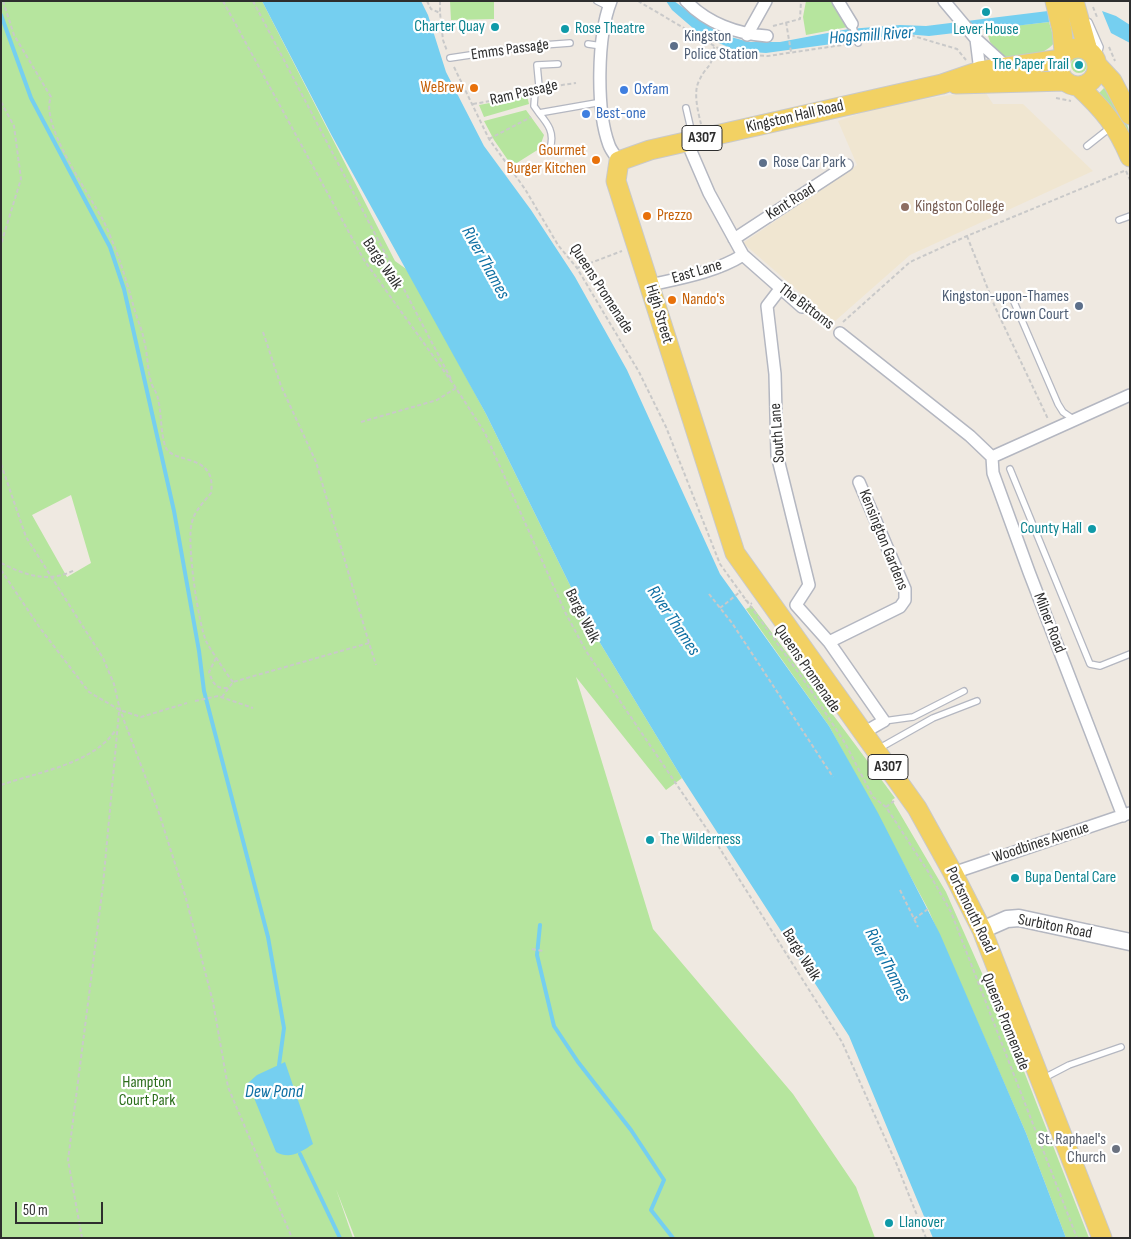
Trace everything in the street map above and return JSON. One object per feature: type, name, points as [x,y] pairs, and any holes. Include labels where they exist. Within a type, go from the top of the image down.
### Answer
[{"type":"main road","points":[[1054,1],[1062,30],[1063,56],[1059,69],[1072,90],[1122,120]]},
{"type":"main road","points":[[1072,90],[1090,81],[1095,59],[1074,3]]},
{"type":"main road","points":[[1063,56],[1079,47],[1095,59],[1112,81],[1122,120],[1128,167]]},
{"type":"main road","name":"Kingston Hall Road","points":[[942,84],[974,67],[1008,68],[1063,56]]},
{"type":"main road","name":"Kingston Hall Road","points":[[620,161],[650,150],[942,84],[1072,90]]},
{"type":"main road","name":"High Street","points":[[620,161],[616,176],[617,189],[650,285],[680,389],[734,551],[778,613]]},
{"type":"main road","name":"Portsmouth Road","points":[[778,613],[917,808],[953,873],[982,930],[1102,1238]]},
{"type":"main road","name":"Surbiton Road","points":[[982,930],[1006,919],[1019,918],[1130,942]]},
{"type":"street","points":[[686,1],[700,13],[727,28],[747,34],[767,36]]},
{"type":"street","points":[[747,34],[766,1]]},
{"type":"street","points":[[838,1],[852,24]]},
{"type":"street","points":[[944,1],[975,38],[1008,68]]},
{"type":"street","points":[[610,4],[602,46],[602,102],[610,148],[620,161]]},
{"type":"street","points":[[974,67],[975,38]]},
{"type":"street","name":"The Bittoms","points":[[695,140],[708,193],[743,255],[802,307]]},
{"type":"street","name":"Kent Road","points":[[734,239],[847,165]]},
{"type":"street","name":"East Lane","points":[[650,285],[697,273],[731,262],[743,255]]},
{"type":"street","name":"South Lane","points":[[780,289],[767,306],[775,374],[777,455],[809,585],[796,605]]},
{"type":"street","name":"The Bittoms","points":[[840,333],[970,436],[992,457]]},
{"type":"street","points":[[992,457],[1130,395]]},
{"type":"street","name":"Milner Road","points":[[992,457],[993,473],[1029,572],[1126,815]]},
{"type":"street","name":"Kensington Gardens","points":[[828,642],[900,608],[905,600],[904,589],[860,482]]},
{"type":"street","points":[[778,613],[787,606],[796,605],[828,642],[884,721],[863,733]]},
{"type":"street","name":"Woodbines Avenue","points":[[953,873],[1126,815]]},
{"type":"lane","points":[[597,1],[610,4]]},
{"type":"lane","points":[[852,24],[858,42]]},
{"type":"lane","name":"Emms Passage","points":[[450,58],[530,46],[570,43]]},
{"type":"lane","points":[[588,44],[602,46]]},
{"type":"lane","points":[[535,92],[539,86],[537,65],[558,64]]},
{"type":"lane","name":"Ram Passage","points":[[535,92],[534,106],[540,113],[602,102]]},
{"type":"lane","points":[[686,108],[695,140]]},
{"type":"lane","points":[[540,113],[550,127],[552,142],[550,148]]},
{"type":"lane","points":[[1087,146],[1122,120]]},
{"type":"lane","points":[[1119,220],[1130,216]]},
{"type":"lane","points":[[1011,294],[1058,404],[1070,419],[1078,420]]},
{"type":"lane","points":[[1010,469],[1090,664],[1100,666],[1130,654]]},
{"type":"lane","points":[[884,721],[914,717],[964,691]]},
{"type":"lane","points":[[876,750],[933,718],[977,701]]},
{"type":"lane","points":[[1040,1080],[1069,1065],[1121,1047]]},
{"type":"path","points":[[3,1],[14,35],[51,96],[49,115],[54,131],[77,179],[95,206],[123,267],[144,340],[152,386],[157,394],[166,448],[172,455],[200,463],[209,476],[211,493],[197,509],[191,522],[190,538],[200,621],[206,642],[233,682]]},
{"type":"path","name":"Barge Walk","points":[[223,1],[364,260],[455,387],[485,433],[565,612],[586,651],[717,844],[842,1042],[897,1165],[926,1238]]},
{"type":"path","points":[[253,1],[455,387],[437,400],[361,422]]},
{"type":"path","points":[[427,1],[431,9],[440,13],[440,1]]},
{"type":"path","points":[[638,1],[728,54],[768,56],[790,50],[910,34],[957,50],[974,67]]},
{"type":"path","points":[[767,36],[770,27],[800,19],[800,2]]},
{"type":"path","name":"Queens Promenade","points":[[440,13],[443,40],[489,139],[525,189],[558,245],[577,268],[648,390],[666,427],[720,564],[808,686],[845,743],[873,797],[886,807],[929,873],[951,912],[1077,1238]]},
{"type":"path","points":[[786,22],[790,50]]},
{"type":"path","points":[[695,140],[698,82],[712,64],[714,46]]},
{"type":"path","name":"Ram Passage","points":[[472,104],[576,83]]},
{"type":"path","points":[[1053,97],[1072,90]]},
{"type":"path","points":[[1,102],[14,126],[21,179],[1,244]]},
{"type":"path","points":[[489,139],[540,113]]},
{"type":"path","points":[[840,333],[844,320],[910,262],[1128,167],[1130,180]]},
{"type":"path","points":[[967,236],[995,307],[1053,431]]},
{"type":"path","points":[[577,268],[628,248]]},
{"type":"path","name":"The Bittoms","points":[[802,307],[840,333]]},
{"type":"path","points":[[263,332],[281,386],[316,462],[376,665]]},
{"type":"path","points":[[1,464],[26,537],[103,658],[114,684],[120,710],[158,810],[185,895],[213,1002],[228,1087],[292,1238]]},
{"type":"path","points":[[1,563],[16,570],[52,578],[75,570]]},
{"type":"path","points":[[1,570],[40,628],[89,692],[120,710],[141,717],[187,703]]},
{"type":"path","points":[[720,608],[740,592]]},
{"type":"path","points":[[709,594],[833,778]]},
{"type":"path","points":[[746,600],[751,605]]},
{"type":"path","points":[[222,697],[233,682],[369,643]]},
{"type":"path","points":[[216,658],[209,672],[214,685],[220,689],[228,688]]},
{"type":"path","points":[[196,701],[208,696],[222,697],[253,708]]},
{"type":"path","points":[[82,1238],[68,1160],[103,884],[120,710]]},
{"type":"path","points":[[1,785],[71,763],[96,751],[108,741],[117,729]]},
{"type":"path","points":[[886,807],[895,801]]},
{"type":"path","points":[[900,890],[918,927]]},
{"type":"path","points":[[914,919],[928,909]]},
{"type":"path","points":[[951,912],[956,909]]},
{"type":"path","points":[[532,950],[543,951]]},
{"type":"path","points":[[976,980],[981,978]]},
{"type":"shaded area","name":"Kingston College","points":[[984,90],[993,104],[1023,104],[1093,171],[910,255],[834,322],[743,243],[857,165],[838,121],[885,105]]},
{"type":"green space","name":"Hampton Court Park","points":[[1,1],[262,1],[395,261],[409,271],[486,414],[591,628],[682,778],[666,790],[576,677],[653,929],[793,1094],[856,1187],[875,1238],[355,1238],[336,1189],[353,1238],[1,1238]],"holes":[[[71,495],[91,563],[67,577],[32,515]]]},
{"type":"green space","points":[[450,1],[494,1],[494,19],[451,20]]},
{"type":"green space","points":[[806,1],[835,1],[848,27],[806,35],[803,17]]},
{"type":"green space","points":[[1049,22],[1055,42],[1038,54],[1025,56],[1004,58],[990,42],[986,29]]},
{"type":"green space","points":[[1076,57],[1082,57],[1087,62],[1085,71],[1076,73],[1071,68],[1071,62]]},
{"type":"green space","points":[[1104,88],[1122,113],[1128,127],[1130,142],[1115,111],[1099,93]]},
{"type":"green space","points":[[527,96],[529,104],[484,117],[479,105]]},
{"type":"green space","points":[[526,110],[544,135],[539,149],[512,166],[494,140],[484,121]]},
{"type":"green space","points":[[752,606],[895,798],[892,800],[946,892],[985,980],[988,979],[1089,1238],[1066,1238],[1026,1133],[928,909],[829,726],[746,609]]},
{"type":"water","name":"River Thames","points":[[262,1],[421,1],[428,15],[446,72],[484,146],[531,210],[575,277],[627,370],[720,574],[829,726],[878,813],[940,934],[1026,1133],[1066,1238],[933,1238],[849,1036],[682,778],[591,628],[486,414],[332,136]]},
{"type":"water","name":"Hogsmill River","points":[[666,1],[674,1],[720,34],[749,42],[780,42],[849,29],[900,25],[926,26],[1048,11],[1049,22],[929,36],[905,34],[766,53],[737,51],[701,35],[672,10]]},
{"type":"water","points":[[1102,11],[1116,16],[1130,25],[1130,43],[1111,33]]},
{"type":"water","name":"Dew Pond","points":[[285,1062],[313,1144],[291,1155],[276,1152],[248,1083],[257,1075]]},
{"type":"waterway","points":[[1,15],[31,98],[110,247],[124,289],[174,511],[199,651],[204,691],[268,937],[284,1028],[279,1065]]},
{"type":"waterway","points":[[540,925],[537,955],[554,1026],[578,1062],[631,1130],[664,1180],[651,1210],[673,1238]]},
{"type":"waterway","points":[[300,1154],[340,1238]]},
{"type":"place","name":"Lever House","points":[[986,12]]},
{"type":"place","name":"Charter Quay","points":[[495,27]]},
{"type":"place","name":"Rose Theatre","points":[[565,29]]},
{"type":"place","name":"Kingston Police Station","points":[[674,46]]},
{"type":"place","name":"The Paper Trail","points":[[1079,65]]},
{"type":"place","name":"WeBrew","points":[[474,88]]},
{"type":"place","name":"Oxfam","points":[[624,90]]},
{"type":"place","name":"Best-one","points":[[586,114]]},
{"type":"place","name":"Gourmet Burger Kitchen","points":[[596,160]]},
{"type":"place","name":"Rose Car Park","points":[[763,163]]},
{"type":"place","name":"Kingston College","points":[[905,207]]},
{"type":"place","name":"Prezzo","points":[[647,216]]},
{"type":"place","name":"Nando's","points":[[672,300]]},
{"type":"place","name":"Kingston-upon-Thames Crown Court","points":[[1079,306]]},
{"type":"place","name":"County Hall","points":[[1092,529]]},
{"type":"place","name":"The Wilderness","points":[[650,840]]},
{"type":"place","name":"Bupa Dental Care","points":[[1015,878]]},
{"type":"place","name":"St. Raphael's Church","points":[[1116,1149]]},
{"type":"place","name":"Llanover","points":[[889,1223]]}]
